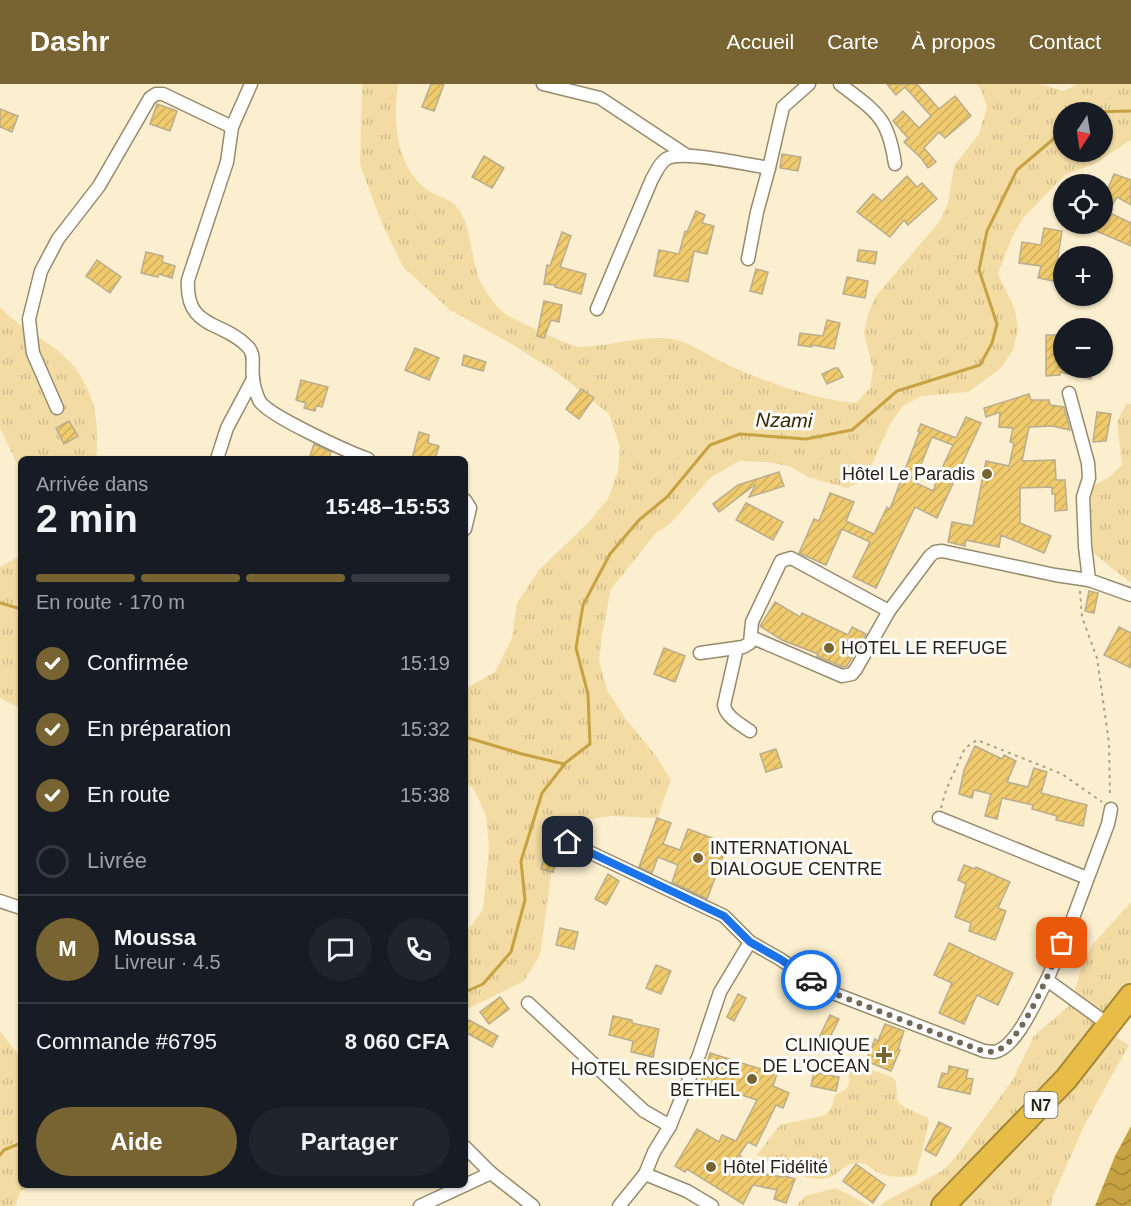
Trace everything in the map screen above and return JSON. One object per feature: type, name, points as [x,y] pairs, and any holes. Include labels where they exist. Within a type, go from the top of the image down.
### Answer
[{"type":"highway","name":"N7","points":[[943,1206],[1066,1079],[1131,996]]},
{"type":"street","points":[[251,84],[232,127],[227,162],[188,280],[187,297],[194,310],[202,318],[245,343],[251,350],[253,379],[259,401],[264,407],[298,427],[361,456]]},
{"type":"street","points":[[543,84],[600,98],[686,155]]},
{"type":"street","points":[[748,259],[783,107],[809,84]]},
{"type":"street","points":[[840,84],[880,116],[892,142],[895,164]]},
{"type":"street","points":[[57,408],[33,353],[29,319],[41,271],[58,239],[99,186],[150,98],[156,94],[163,94],[232,127]]},
{"type":"street","points":[[597,309],[652,179],[666,159],[686,155],[769,168]]},
{"type":"street","points":[[218,456],[227,428],[253,379]]},
{"type":"street","points":[[1069,393],[1088,463],[1089,478],[1083,496],[1084,580]]},
{"type":"street","points":[[468,505],[470,508],[468,521]]},
{"type":"street","points":[[751,637],[842,676],[848,676],[856,669],[888,611],[930,556],[942,551],[1084,580],[1131,596]]},
{"type":"street","points":[[700,652],[747,646],[751,637],[752,622],[781,561],[785,558],[791,558],[888,611]]},
{"type":"street","points":[[737,648],[724,705],[728,715],[750,731]]},
{"type":"street","points":[[568,842],[724,916],[750,942],[780,959],[825,990],[984,1051],[994,1052],[1004,1047],[1017,1034],[1047,980],[1070,926],[1108,824],[1111,809]]},
{"type":"street","points":[[939,818],[1087,878]]},
{"type":"street","points":[[0,901],[18,907]]},
{"type":"street","points":[[619,1206],[645,1174],[654,1152],[670,1126],[699,1055],[720,992],[750,942]]},
{"type":"street","points":[[1047,980],[1109,1025]]},
{"type":"street","points":[[528,1003],[644,1111],[670,1126]]},
{"type":"street","points":[[468,1150],[491,1173],[533,1206]]},
{"type":"street","points":[[468,1184],[491,1173]]},
{"type":"street","points":[[645,1174],[687,1191],[712,1206]]},
{"type":"street","points":[[420,1206],[459,1188]]},
{"type":"path","points":[[1084,580],[1082,617],[1097,658],[1109,743],[1111,809]]},
{"type":"path","points":[[939,818],[946,790],[965,748],[977,740],[1062,774],[1111,809]]},
{"type":"green space","points":[[362,84],[398,84],[396,126],[398,141],[408,167],[426,189],[454,204],[460,212],[465,221],[482,285],[504,313],[541,332],[578,347],[652,338],[682,341],[756,377],[807,394],[856,403],[870,388],[873,369],[864,333],[868,314],[876,296],[940,221],[948,203],[954,166],[979,134],[987,107],[980,88],[976,84],[1040,84],[1064,91],[1077,84],[1131,84],[1131,140],[1113,152],[1113,102],[1053,102],[1053,162],[1097,162],[1068,174],[1053,174],[1053,187],[1023,218],[1012,237],[998,274],[1015,310],[1018,330],[1013,350],[1001,368],[968,392],[921,396],[903,406],[890,424],[865,479],[847,488],[808,477],[789,466],[767,462],[740,461],[711,477],[672,522],[656,533],[611,589],[599,660],[607,690],[671,780],[657,818],[612,816],[568,822],[556,838],[540,955],[524,981],[468,1009],[468,930],[483,910],[489,849],[486,815],[473,788],[468,784],[468,687],[495,672],[512,638],[517,603],[540,569],[587,524],[608,499],[618,471],[620,447],[609,414],[559,374],[510,343],[450,310],[403,267],[381,221],[360,165]]},
{"type":"green space","points":[[0,307],[20,325],[57,350],[79,373],[92,399],[95,413],[96,456],[18,456],[18,466],[0,428]]},
{"type":"green space","points":[[1126,404],[1131,404],[1131,583],[1093,553],[1090,487],[1108,478],[1122,465],[1117,422]]},
{"type":"green space","points":[[18,557],[18,707],[0,698],[0,567]]},
{"type":"green space","points":[[1131,902],[1131,996],[1113,1035],[1129,1045],[1085,1124],[1052,1198],[1051,1206],[880,1206],[942,1171],[956,1157],[1012,1081],[1034,1036],[1071,1004],[1083,962],[1093,944]]},
{"type":"green space","points":[[0,1031],[18,1054],[18,1188],[26,1188],[21,1191],[15,1206],[0,1206]]},
{"type":"green space","points":[[855,1064],[892,1077],[896,1082],[897,1100],[904,1107],[928,1118],[929,1123],[916,1175],[890,1176],[875,1171],[867,1165],[854,1163],[831,1177],[814,1179],[793,1173],[757,1155],[780,1125],[826,1115],[832,1106],[834,1096],[848,1086],[850,1065]]},
{"type":"green space","points":[[836,1188],[870,1206],[796,1206],[805,1196]]},
{"type":"water","points":[[1131,1126],[1131,1206],[1095,1206],[1115,1156]]},
{"type":"building","points":[[431,84],[444,84],[434,111],[422,107]]},
{"type":"building","points":[[887,84],[917,84],[939,109],[955,96],[971,116],[945,138],[939,132],[924,148],[936,162],[928,168],[904,142],[908,138],[893,121],[903,111],[919,128],[931,116],[905,87],[896,95]]},
{"type":"building","points":[[157,104],[177,111],[170,131],[150,124]]},
{"type":"building","points":[[0,109],[18,116],[12,132],[0,127]]},
{"type":"building","points":[[782,154],[801,157],[798,171],[780,168]]},
{"type":"building","points":[[484,156],[504,168],[492,188],[472,177]]},
{"type":"building","points":[[1114,174],[1131,180],[1131,205],[1117,197],[1113,204]]},
{"type":"building","points":[[907,176],[917,187],[922,183],[937,199],[908,225],[904,220],[890,237],[857,212],[873,194],[882,201]]},
{"type":"building","points":[[696,211],[705,215],[702,223],[714,226],[707,254],[694,251],[688,282],[654,276],[659,250],[679,254],[685,231],[687,232]]},
{"type":"building","points":[[1113,214],[1131,223],[1131,246],[1103,234],[1113,234]]},
{"type":"building","points":[[1044,228],[1053,230],[1053,234],[1062,234],[1060,246],[1053,246],[1053,281],[1038,278],[1041,266],[1019,263],[1022,242],[1041,245]]},
{"type":"building","points":[[562,232],[571,236],[560,267],[586,274],[581,294],[555,287],[556,285],[544,284],[547,265],[550,266]]},
{"type":"building","points":[[859,250],[877,252],[875,264],[857,261]]},
{"type":"building","points":[[146,252],[163,256],[162,262],[175,266],[172,278],[159,274],[158,277],[141,273]]},
{"type":"building","points":[[97,260],[121,277],[110,293],[86,276]]},
{"type":"building","points":[[756,269],[768,272],[762,294],[750,291]]},
{"type":"building","points":[[847,277],[868,281],[865,298],[843,294]]},
{"type":"building","points":[[544,301],[562,305],[559,322],[551,320],[544,338],[537,336]]},
{"type":"building","points":[[827,320],[840,323],[834,349],[798,345],[800,333],[823,336]]},
{"type":"building","points":[[1046,335],[1053,335],[1053,376],[1046,376]]},
{"type":"building","points":[[415,348],[439,358],[429,380],[405,370]]},
{"type":"building","points":[[464,355],[486,362],[483,371],[462,365]]},
{"type":"building","points":[[838,368],[843,377],[827,384],[822,374]]},
{"type":"building","points":[[301,380],[328,387],[322,407],[316,406],[315,411],[304,408],[306,403],[296,400]]},
{"type":"building","points":[[581,389],[594,398],[579,419],[566,409]]},
{"type":"building","points":[[1029,394],[1031,400],[1049,400],[1050,405],[1064,407],[1070,430],[1052,426],[1029,427],[1022,461],[1055,460],[1056,480],[1065,480],[1067,510],[1055,511],[1055,494],[1052,494],[1052,487],[1020,488],[1020,523],[1051,536],[1044,553],[1001,535],[999,547],[966,540],[965,546],[948,542],[952,522],[973,526],[986,461],[1009,466],[1014,443],[1010,442],[1013,428],[999,427],[1000,412],[986,417],[984,408]]},
{"type":"building","points":[[1097,412],[1111,414],[1106,441],[1093,442]]},
{"type":"building","points":[[966,417],[981,423],[937,518],[915,507],[876,588],[853,577],[870,542],[842,529],[826,565],[799,553],[814,519],[819,521],[830,493],[854,502],[846,521],[874,534],[887,507],[890,509],[919,433],[922,433],[918,431],[921,424],[956,438]],"holes":[[[932,437],[953,445],[933,491],[914,482]]]},
{"type":"building","points":[[69,421],[78,436],[64,444],[56,428]]},
{"type":"building","points":[[419,432],[429,435],[428,443],[439,446],[436,456],[413,456]]},
{"type":"building","points":[[314,444],[331,452],[330,456],[310,456]]},
{"type":"building","points":[[779,472],[784,486],[749,497],[756,484],[719,512],[713,504],[738,485]]},
{"type":"building","points":[[746,503],[783,522],[773,540],[736,520]]},
{"type":"building","points":[[1089,591],[1098,593],[1094,613],[1085,611]]},
{"type":"building","points":[[775,602],[800,617],[802,613],[848,635],[852,627],[866,634],[847,666],[843,667],[782,640],[760,626]]},
{"type":"building","points":[[1119,627],[1131,633],[1131,668],[1104,655]]},
{"type":"building","points":[[664,648],[685,656],[675,682],[654,674]]},
{"type":"building","points":[[975,746],[1002,759],[1004,755],[1016,761],[1007,782],[1028,787],[1034,768],[1047,772],[1041,793],[1087,805],[1083,826],[1056,820],[1057,816],[1032,809],[1033,805],[1002,798],[997,819],[985,816],[991,794],[974,790],[972,798],[959,794],[964,770]]},
{"type":"building","points":[[776,749],[782,767],[766,772],[760,754]]},
{"type":"building","points":[[657,818],[671,823],[663,844],[680,850],[688,829],[728,844],[707,899],[672,882],[678,865],[658,857],[652,873],[639,867]]},
{"type":"building","points":[[545,854],[557,857],[553,872],[541,869]]},
{"type":"building","points":[[964,865],[975,869],[976,867],[1010,882],[998,908],[1006,911],[995,940],[969,931],[971,923],[955,917],[966,884],[958,880]]},
{"type":"building","points":[[608,874],[619,881],[606,905],[595,899]]},
{"type":"building","points":[[560,928],[578,932],[574,949],[556,945]]},
{"type":"building","points":[[949,943],[1013,973],[998,1005],[977,995],[964,1024],[939,1013],[952,983],[934,975]]},
{"type":"building","points":[[656,965],[671,971],[661,994],[646,988]]},
{"type":"building","points":[[738,994],[746,998],[734,1021],[727,1017]]},
{"type":"building","points":[[500,997],[509,1009],[489,1024],[480,1012]]},
{"type":"building","points":[[830,1015],[839,1019],[824,1049],[816,1044]]},
{"type":"building","points":[[613,1016],[659,1029],[653,1057],[631,1052],[633,1041],[609,1035]]},
{"type":"building","points":[[469,1020],[498,1036],[492,1047],[468,1034]]},
{"type":"building","points":[[885,1024],[904,1031],[898,1049],[900,1050],[891,1071],[866,1061],[875,1039],[878,1041]]},
{"type":"building","points":[[710,1053],[777,1074],[773,1086],[789,1093],[783,1108],[776,1105],[756,1146],[748,1142],[739,1155],[743,1158],[740,1162],[767,1176],[767,1174],[782,1177],[782,1175],[795,1179],[786,1203],[774,1199],[777,1190],[753,1185],[743,1204],[687,1169],[685,1172],[675,1166],[697,1129],[719,1142],[722,1135],[736,1141],[757,1100],[701,1082]]},
{"type":"building","points":[[949,1066],[968,1070],[966,1078],[973,1079],[970,1094],[938,1087],[942,1073],[948,1074]]},
{"type":"building","points":[[814,1072],[839,1077],[836,1091],[811,1086]]},
{"type":"building","points":[[939,1122],[951,1128],[936,1156],[925,1150]]},
{"type":"building","points":[[856,1164],[885,1185],[873,1203],[843,1181]]},
{"type":"waterway","name":"Nzami","points":[[1113,111],[1131,111]]},
{"type":"waterway","name":"Nzami","points":[[468,738],[564,764],[590,744],[588,694],[576,648],[583,605],[610,554],[639,520],[667,497],[710,445],[740,434],[806,439],[852,430],[897,391],[980,365],[992,343],[997,324],[979,270],[987,231],[1017,170],[1053,139]]},
{"type":"waterway","name":"Nzami","points":[[0,603],[18,608]]},
{"type":"waterway","points":[[468,991],[483,984],[511,952],[525,900],[521,861],[542,793],[564,765]]},
{"type":"waterway","points":[[0,1155],[4,1150],[18,1144]]},
{"type":"way so far","points":[[811,980],[825,990],[964,1044],[994,1052],[1004,1047],[1017,1034],[1047,980],[1062,943]]},
{"type":"place","name":"Hôtel Le Paradis","points":[[987,474]]},
{"type":"place","name":"HOTEL LE REFUGE","points":[[829,648]]},
{"type":"place","name":"INTERNATIONAL DIALOGUE CENTRE","points":[[698,858]]},
{"type":"place","name":"CLINIQUE DE L'OCEAN","points":[[884,1055]]},
{"type":"place","name":"HOTEL RESIDENCE BETHEL","points":[[752,1079]]},
{"type":"place","name":"Hôtel Fidélité","points":[[711,1167]]},
{"type":"route","points":[[568,842],[724,916],[750,942],[811,980]]}]
